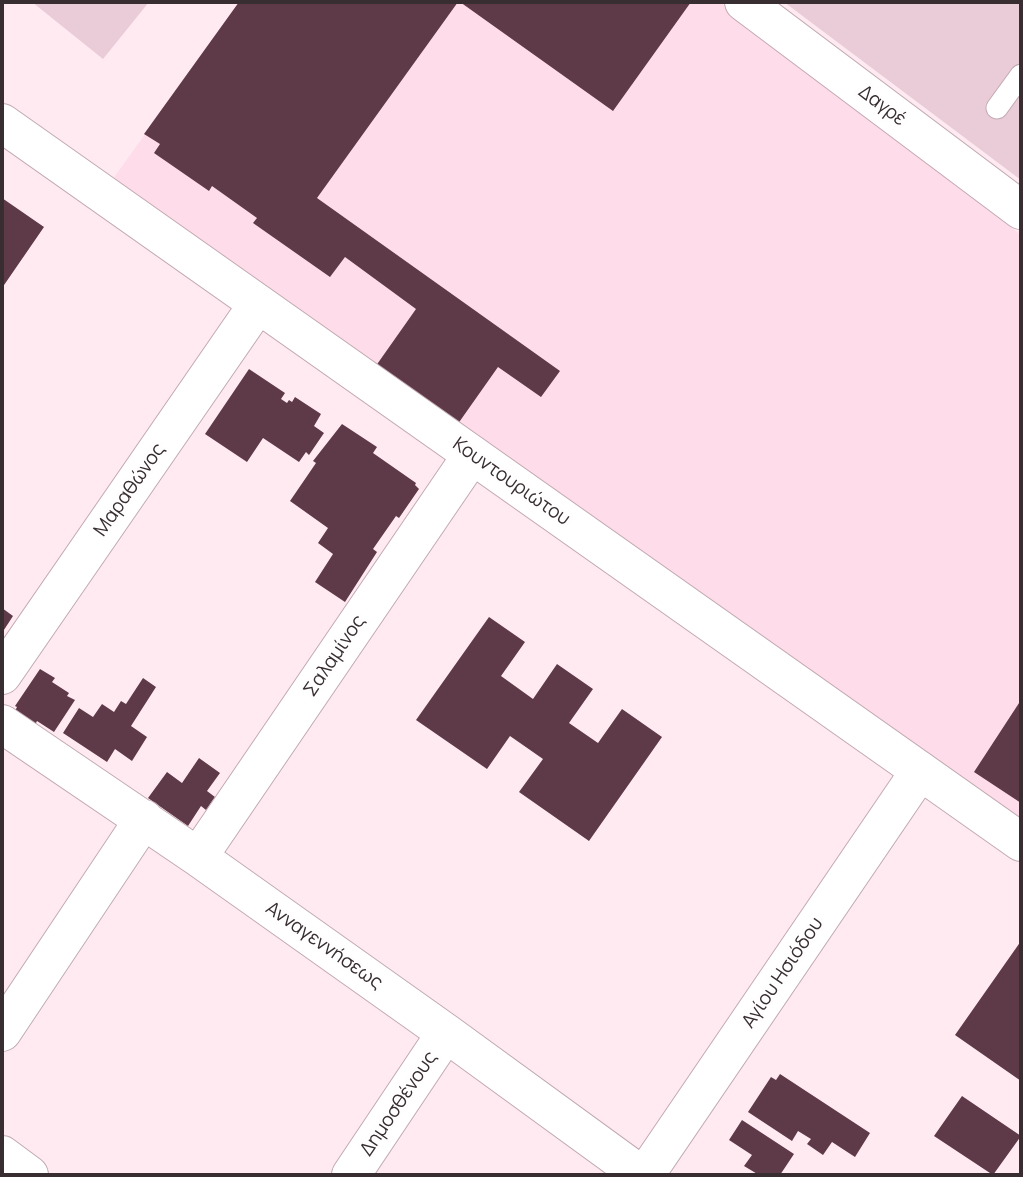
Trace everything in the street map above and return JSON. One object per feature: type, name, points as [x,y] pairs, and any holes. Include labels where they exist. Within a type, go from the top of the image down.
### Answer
[{"type":"street","name":"Δαγρέ","points":[[744,2],[1021,210]]},
{"type":"street","name":"Κουντουριώτου","points":[[3,128],[258,304],[1021,842]]},
{"type":"street","name":"Μαραθώνος","points":[[2,675],[258,304]]},
{"type":"street","name":"Σαλαμίνος","points":[[198,857],[472,455]]},
{"type":"street","name":"Ανναγεννήσεως","points":[[2,724],[144,819],[643,1175]]},
{"type":"street","name":"Αγίου Ησιόδου","points":[[643,1175],[920,771]]},
{"type":"street","points":[[2,1032],[144,819]]},
{"type":"street","name":"Δημοσθένους","points":[[351,1175],[446,1033]]},
{"type":"street","points":[[2,1155],[29,1175]]},
{"type":"lane","points":[[997,108],[1021,75]]},
{"type":"shaded area","points":[[32,2],[149,2],[103,59]]},
{"type":"shaded area","points":[[239,2],[720,2],[1021,235],[1021,820],[108,186]]},
{"type":"shaded area","points":[[784,2],[1021,2],[1021,180]]},
{"type":"building","points":[[239,2],[458,2],[317,198],[560,371],[541,397],[498,367],[455,428],[373,370],[416,309],[345,257],[330,277],[253,223],[257,218],[212,186],[209,191],[154,153],[160,144],[144,134]]},
{"type":"building","points":[[460,2],[691,2],[613,111]]},
{"type":"building","points":[[2,198],[44,227],[2,288]]},
{"type":"building","points":[[249,369],[285,393],[281,399],[287,403],[289,400],[292,402],[295,397],[321,414],[314,426],[324,433],[309,455],[306,452],[299,462],[263,438],[247,462],[205,434]]},
{"type":"building","points":[[342,424],[377,447],[373,453],[416,483],[419,489],[373,549],[377,552],[345,602],[315,582],[333,554],[318,543],[328,528],[290,501],[316,463],[313,461]]},
{"type":"building","points":[[2,608],[13,616],[2,633]]},
{"type":"building","points":[[489,617],[525,642],[501,676],[533,699],[557,664],[593,689],[569,723],[598,743],[622,709],[662,737],[589,841],[519,792],[543,759],[510,736],[487,769],[416,720]]},
{"type":"building","points":[[40,669],[55,678],[52,682],[75,700],[54,732],[37,721],[35,725],[15,711],[15,706]]},
{"type":"building","points":[[143,678],[156,687],[131,726],[147,737],[132,761],[115,749],[107,762],[63,733],[79,708],[93,717],[102,704],[114,712],[121,701],[126,704]]},
{"type":"building","points":[[1021,700],[1021,803],[974,772]]},
{"type":"building","points":[[199,758],[220,773],[207,791],[215,797],[206,810],[201,806],[188,826],[148,798],[167,772],[182,783]]},
{"type":"building","points":[[1021,941],[1021,1081],[955,1035]]},
{"type":"building","points":[[780,1074],[870,1133],[855,1157],[832,1142],[823,1155],[807,1144],[811,1139],[798,1131],[792,1141],[748,1112],[771,1077],[776,1080]]},
{"type":"building","points":[[962,1096],[1021,1136],[993,1175],[934,1136]]},
{"type":"building","points":[[742,1120],[794,1154],[780,1175],[759,1175],[744,1166],[752,1155],[729,1140]]}]
